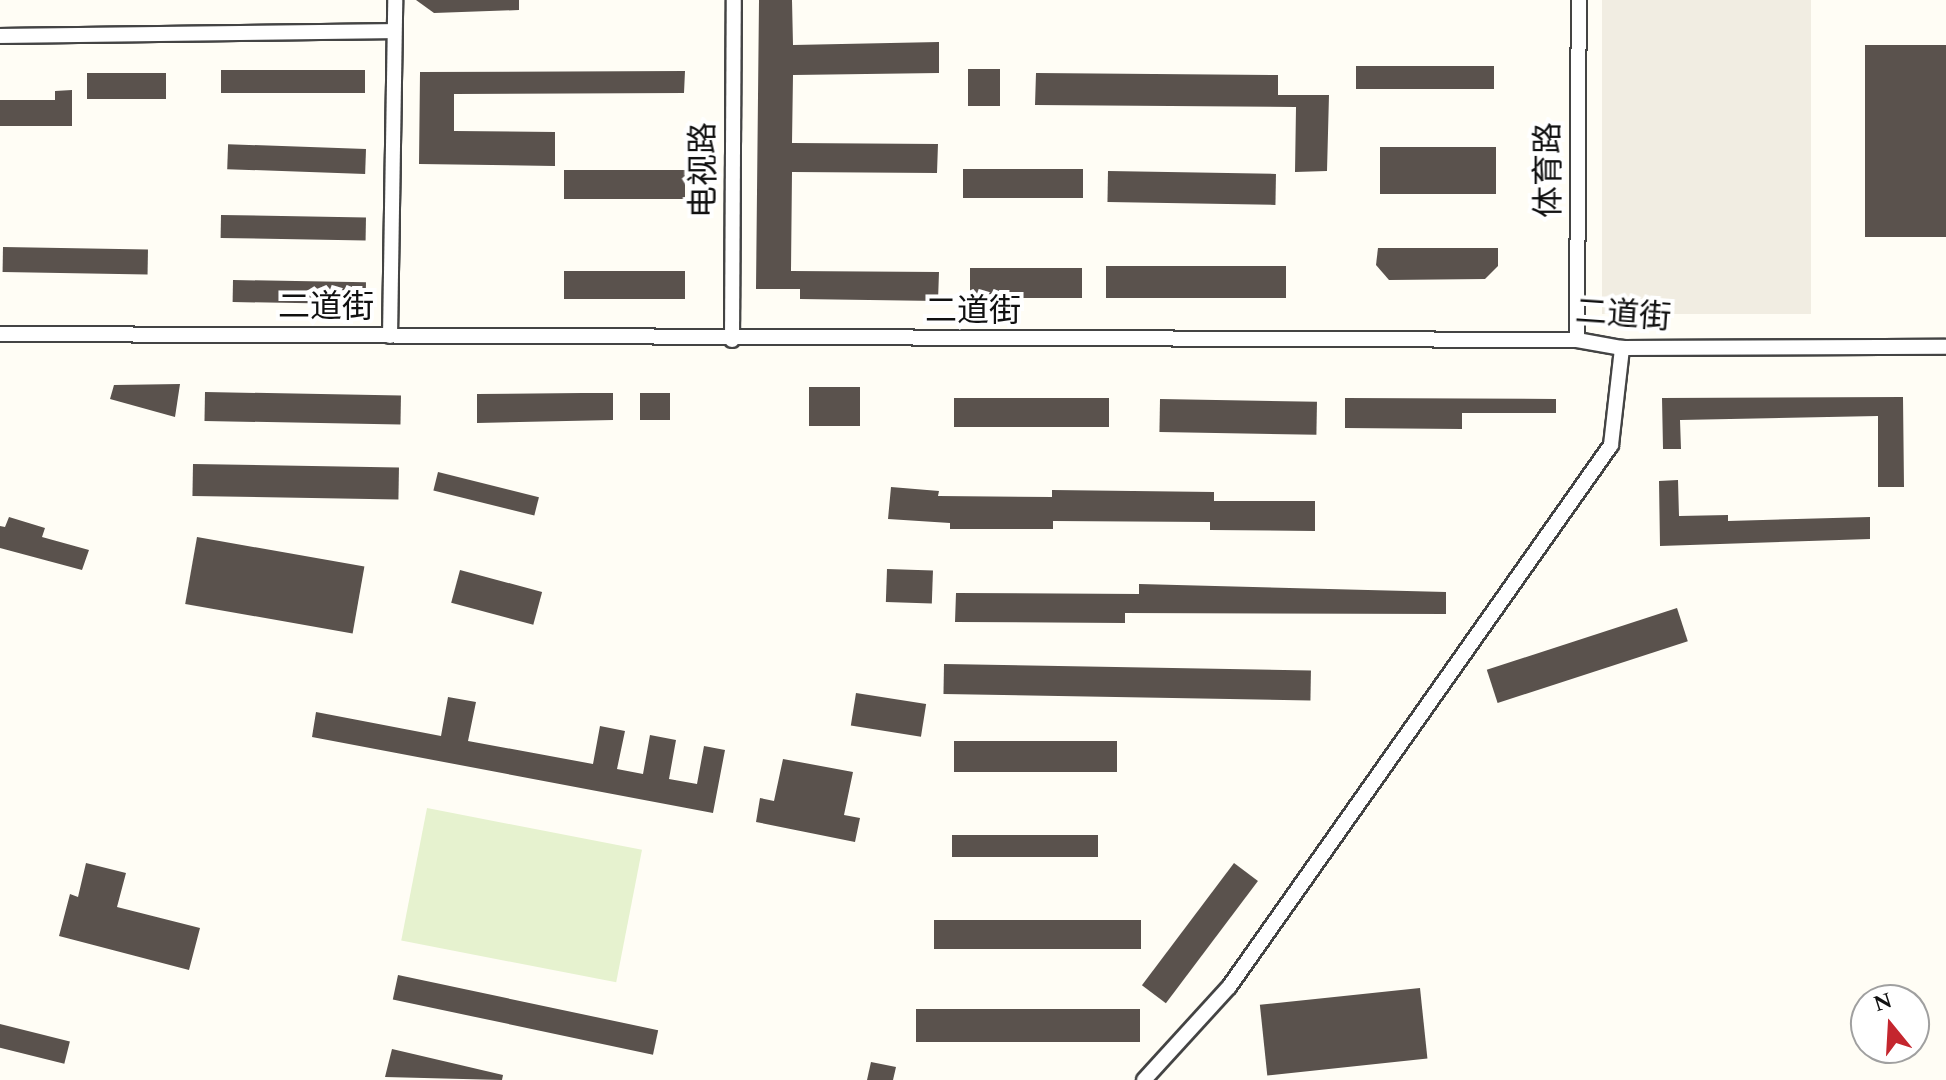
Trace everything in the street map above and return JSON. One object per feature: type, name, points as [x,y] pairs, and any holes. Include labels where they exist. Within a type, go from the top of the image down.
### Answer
[{"type":"street","points":[[390,336],[395,0]]},
{"type":"street","name":"电视路","points":[[732,340],[734,0]]},
{"type":"street","name":"体育路","points":[[1577,340],[1579,0]]},
{"type":"street","points":[[0,36],[394,31]]},
{"type":"street","name":"二道街","points":[[0,334],[732,340],[1577,340],[1622,348],[1946,347]]},
{"type":"street","points":[[1144,1080],[1229,987],[1611,445],[1622,348]]},
{"type":"green space","points":[[427,808],[642,850],[616,982],[401,941]]},
{"type":"shaded area","points":[[1602,0],[1811,0],[1811,314],[1602,314]]},
{"type":"building","points":[[416,0],[519,0],[519,10],[434,13]]},
{"type":"building","points":[[759,0],[792,0],[793,45],[939,42],[939,73],[793,75],[792,143],[938,144],[937,173],[792,172],[791,271],[939,272],[938,301],[800,299],[800,289],[756,289]]},
{"type":"building","points":[[1865,45],[1946,45],[1946,237],[1865,237]]},
{"type":"building","points":[[1356,66],[1494,66],[1494,89],[1356,89]]},
{"type":"building","points":[[968,69],[1000,69],[1000,106],[968,106]]},
{"type":"building","points":[[221,70],[365,70],[365,93],[221,93]]},
{"type":"building","points":[[685,71],[684,93],[454,94],[454,131],[555,132],[555,166],[419,164],[420,72]]},
{"type":"building","points":[[87,73],[166,73],[166,99],[87,99]]},
{"type":"building","points":[[1036,73],[1278,75],[1278,95],[1329,95],[1327,171],[1295,172],[1296,107],[1035,105]]},
{"type":"building","points":[[72,90],[72,126],[0,126],[0,100],[55,100],[55,91]]},
{"type":"building","points":[[228,144],[366,149],[365,174],[227,169]]},
{"type":"building","points":[[1380,147],[1496,147],[1496,194],[1380,194]]},
{"type":"building","points":[[963,169],[1083,169],[1083,198],[963,198]]},
{"type":"building","points":[[564,170],[685,170],[685,199],[564,199]]},
{"type":"building","points":[[1108,171],[1276,174],[1275,205],[1107,202]]},
{"type":"building","points":[[221,215],[366,218],[366,241],[221,238]]},
{"type":"building","points":[[3,247],[148,250],[148,275],[3,272]]},
{"type":"building","points":[[1378,248],[1498,248],[1498,266],[1485,279],[1389,280],[1376,265]]},
{"type":"building","points":[[1106,266],[1286,266],[1286,298],[1106,298]]},
{"type":"building","points":[[970,268],[1082,268],[1082,298],[970,298]]},
{"type":"building","points":[[564,271],[685,271],[685,299],[564,299]]},
{"type":"building","points":[[233,280],[366,282],[366,304],[233,302]]},
{"type":"building","points":[[180,384],[175,417],[110,399],[114,385]]},
{"type":"building","points":[[809,387],[860,387],[860,426],[809,426]]},
{"type":"building","points":[[205,392],[401,395],[400,424],[204,421]]},
{"type":"building","points":[[613,393],[613,420],[477,423],[477,394]]},
{"type":"building","points":[[640,393],[670,393],[670,420],[640,420]]},
{"type":"building","points":[[1903,397],[1904,487],[1878,487],[1878,416],[1680,420],[1681,449],[1663,449],[1662,398]]},
{"type":"building","points":[[954,398],[1109,398],[1109,427],[954,427]]},
{"type":"building","points":[[1345,398],[1556,399],[1556,413],[1462,413],[1462,429],[1345,428]]},
{"type":"building","points":[[1160,399],[1317,402],[1316,435],[1159,432]]},
{"type":"building","points":[[193,464],[399,468],[398,500],[192,496]]},
{"type":"building","points":[[438,472],[539,497],[534,516],[433,490]]},
{"type":"building","points":[[1678,480],[1679,516],[1728,515],[1728,521],[1870,517],[1870,539],[1660,546],[1659,481]]},
{"type":"building","points":[[891,487],[939,491],[938,496],[1052,497],[1052,490],[1214,492],[1214,501],[1315,501],[1315,531],[1210,530],[1210,522],[1053,521],[1053,529],[950,529],[950,523],[888,519]]},
{"type":"building","points":[[9,517],[45,528],[42,537],[89,550],[82,570],[0,548],[0,526],[5,527]]},
{"type":"building","points":[[197,537],[364,567],[353,633],[185,604]]},
{"type":"building","points":[[887,569],[933,571],[932,604],[886,602]]},
{"type":"building","points":[[460,570],[542,592],[533,625],[451,603]]},
{"type":"building","points":[[1139,584],[1446,592],[1446,614],[1125,613],[1125,623],[955,622],[956,593],[1139,594]]},
{"type":"building","points":[[1677,608],[1688,641],[1498,703],[1487,670]]},
{"type":"building","points":[[944,664],[1311,670],[1310,700],[943,694]]},
{"type":"building","points":[[856,693],[926,704],[921,737],[851,726]]},
{"type":"building","points":[[448,697],[476,702],[468,741],[593,764],[600,726],[625,731],[617,769],[643,774],[650,735],[676,740],[669,779],[697,784],[704,746],[725,750],[713,813],[312,737],[316,712],[441,736]]},
{"type":"building","points":[[954,741],[1117,741],[1117,772],[954,772]]},
{"type":"building","points":[[783,759],[853,772],[844,815],[860,818],[855,842],[756,822],[760,798],[774,801]]},
{"type":"building","points":[[952,835],[1098,835],[1098,857],[952,857]]},
{"type":"building","points":[[86,863],[126,873],[117,907],[200,928],[189,970],[59,936],[70,894],[78,897]]},
{"type":"building","points":[[1234,863],[1258,881],[1166,1003],[1142,985]]},
{"type":"building","points":[[934,920],[1141,920],[1141,949],[934,949]]},
{"type":"building","points":[[398,975],[658,1030],[653,1055],[393,999]]},
{"type":"building","points":[[1420,988],[1427,1059],[1267,1075],[1260,1005]]},
{"type":"building","points":[[916,1009],[1140,1009],[1140,1042],[916,1042]]},
{"type":"building","points":[[0,1024],[70,1041],[64,1064],[0,1048]]},
{"type":"building","points":[[392,1049],[503,1075],[502,1080],[385,1077]]},
{"type":"building","points":[[871,1062],[896,1067],[893,1080],[867,1080]]}]
